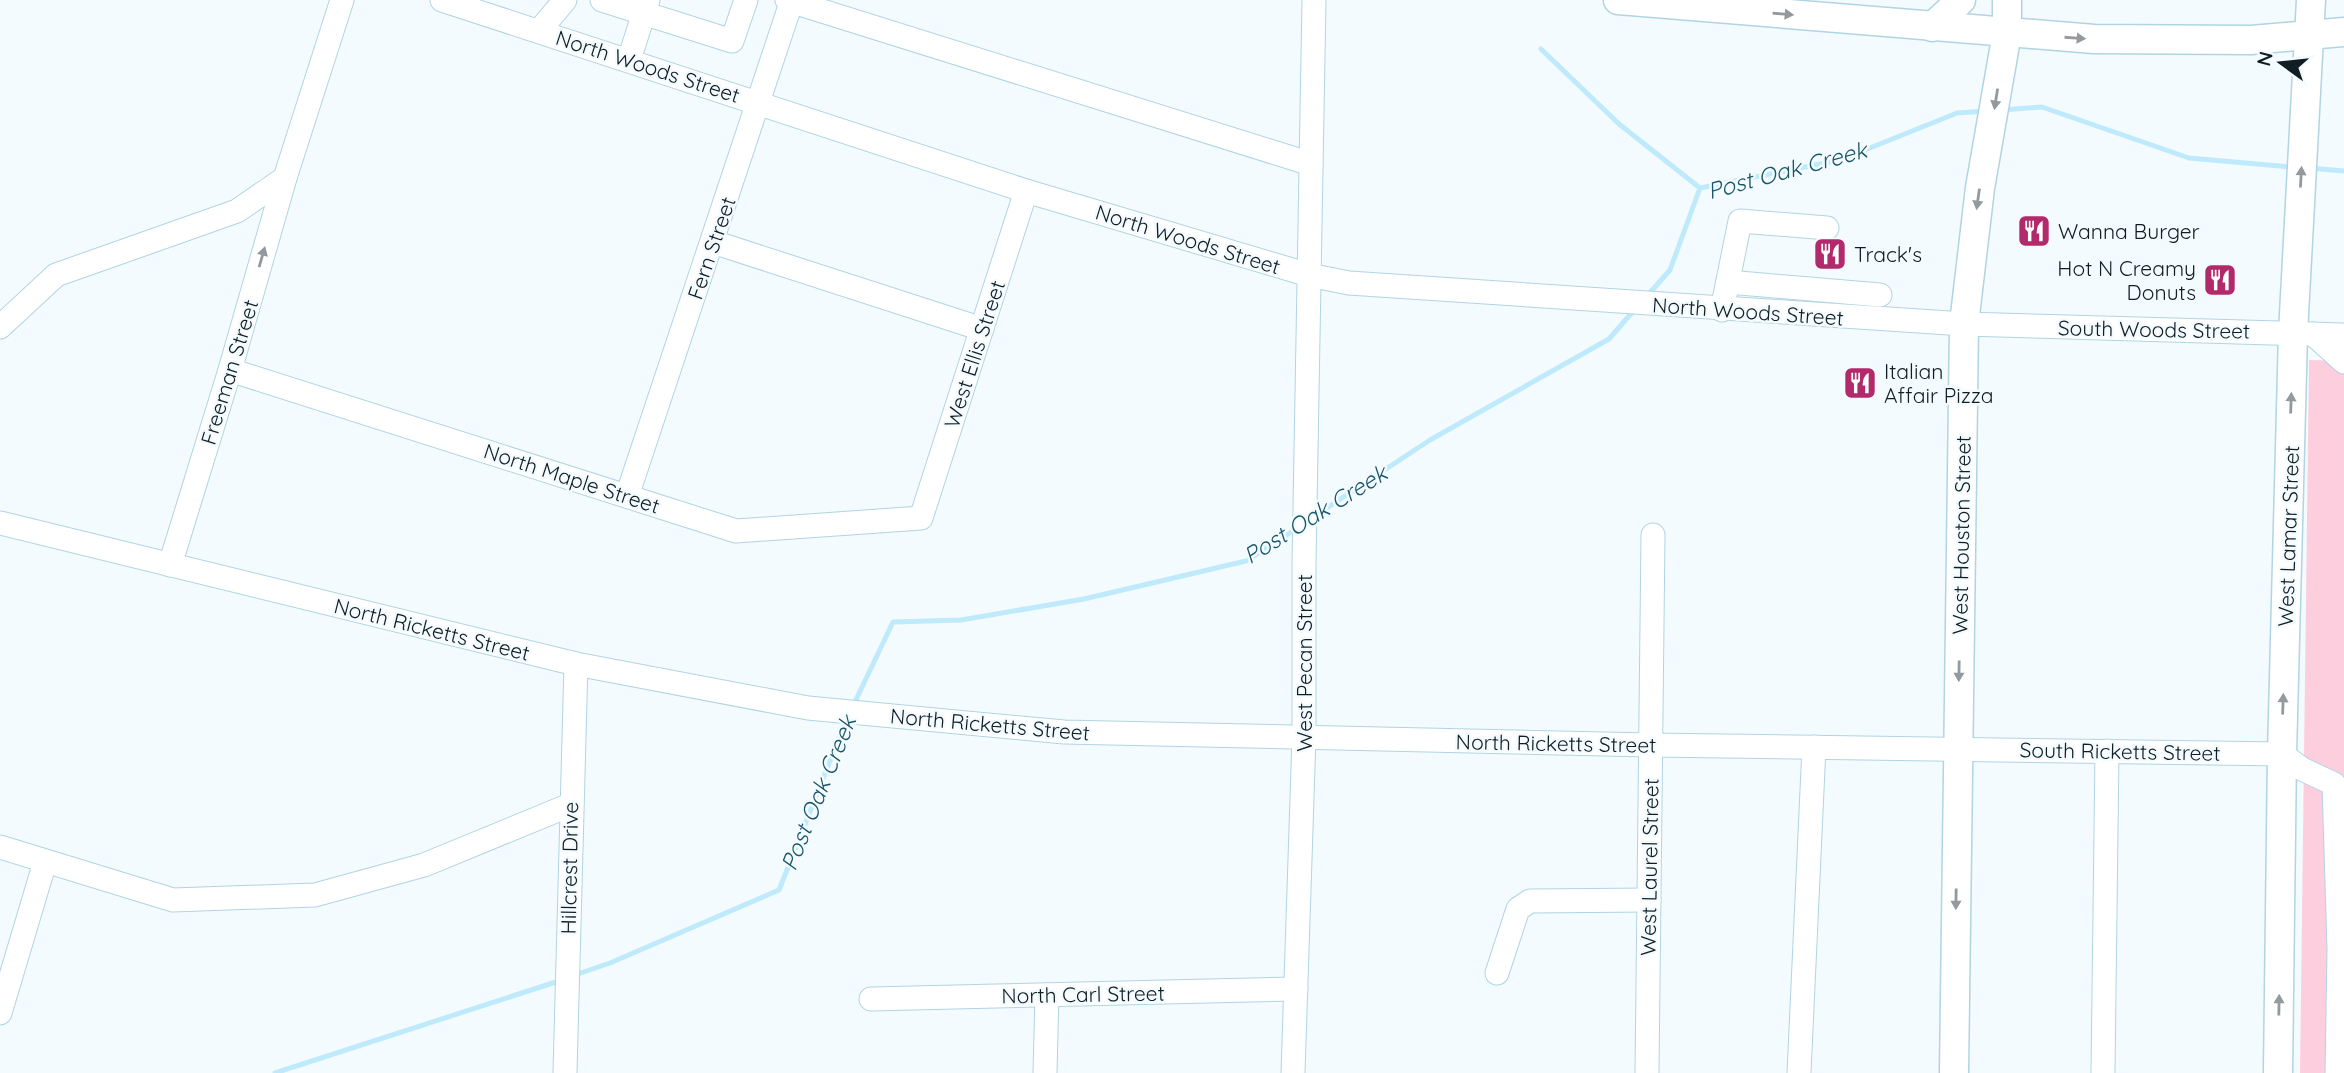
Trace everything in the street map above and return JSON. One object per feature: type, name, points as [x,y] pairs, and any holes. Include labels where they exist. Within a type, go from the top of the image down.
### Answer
[{"type":"main road","points":[[1618,0],[2007,33],[2172,42],[2344,32]]},
{"type":"main road","points":[[1932,27],[1961,0]]},
{"type":"main road","name":"West Houston Street","points":[[1954,1073],[1964,324],[1980,188],[2007,33],[2007,0]]},
{"type":"main road","name":"West Lamar Street","points":[[2278,1073],[2282,754],[2303,333],[2299,222],[2311,0]]},
{"type":"street","name":"Freeman Street","points":[[170,565],[285,178],[342,0]]},
{"type":"street","name":"North Woods Street","points":[[442,0],[1026,191],[1309,275],[1349,283],[1692,308],[1964,324]]},
{"type":"street","points":[[539,31],[565,0]]},
{"type":"street","points":[[602,0],[646,7],[732,41],[746,0]]},
{"type":"street","points":[[790,0],[1311,163]]},
{"type":"street","name":"Fern Street","points":[[627,496],[760,103],[790,0]]},
{"type":"street","name":"West Pecan Street","points":[[1293,1073],[1304,737],[1304,563],[1314,0]]},
{"type":"street","points":[[629,60],[646,7]]},
{"type":"street","points":[[0,327],[56,275],[237,211],[285,178]]},
{"type":"street","name":"West Ellis Street","points":[[921,518],[1026,191]]},
{"type":"street","points":[[1722,310],[1740,221],[1827,228]]},
{"type":"street","points":[[713,242],[982,329]]},
{"type":"street","points":[[1728,282],[1880,295]]},
{"type":"street","name":"South Woods Street","points":[[1964,324],[2344,335]]},
{"type":"street","points":[[2303,333],[2344,362]]},
{"type":"street","name":"North Maple Street","points":[[230,370],[736,531],[921,518]]},
{"type":"street","name":"North Ricketts Street","points":[[0,523],[576,664],[808,708],[1064,732],[1650,745],[1958,748]]},
{"type":"street","name":"West Laurel Street","points":[[1647,1073],[1653,535]]},
{"type":"street","name":"Hillcrest Drive","points":[[565,1073],[570,805],[576,664]]},
{"type":"street","points":[[1799,1073],[1814,747]]},
{"type":"street","name":"South Ricketts Street","points":[[1958,748],[2282,754]]},
{"type":"street","points":[[2103,1073],[2107,751]]},
{"type":"street","points":[[2282,754],[2302,769],[2339,784],[2342,950],[2339,1064]]},
{"type":"street","points":[[0,847],[173,900],[315,895],[424,865],[570,805]]},
{"type":"street","points":[[0,1013],[45,862]]},
{"type":"street","points":[[1497,973],[1518,909],[1530,901],[1648,900]]},
{"type":"street","name":"North Carl Street","points":[[871,999],[1296,989]]},
{"type":"street","points":[[1045,1073],[1047,995]]},
{"type":"shaded area","points":[[2309,360],[2344,361],[2344,1073],[2300,1073]]},
{"type":"waterway","points":[[1541,49],[1619,124],[1700,188]]},
{"type":"waterway","name":"Post Oak Creek","points":[[2003,110],[2042,107],[2189,158],[2292,167]]},
{"type":"waterway","name":"Post Oak Creek","points":[[1646,297],[1670,270],[1700,188],[1840,160],[1957,113],[1986,111]]},
{"type":"waterway","name":"Post Oak Creek","points":[[2309,168],[2344,171]]},
{"type":"waterway","name":"Post Oak Creek","points":[[1313,517],[1430,440],[1609,339],[1635,309]]},
{"type":"waterway","name":"Post Oak Creek","points":[[853,706],[893,622],[961,620],[1084,599],[1246,561],[1299,527]]},
{"type":"waterway","name":"Post Oak Creek","points":[[575,975],[610,963],[779,890],[847,718]]},
{"type":"waterway","name":"Post Oak Creek","points":[[275,1073],[562,980]]},
{"type":"place","name":"Wanna Burger","points":[[2034,231]]},
{"type":"place","name":"Track's","points":[[1830,254]]},
{"type":"place","name":"Hot N Creamy Donuts","points":[[2220,280]]},
{"type":"place","name":"Italian Affair Pizza","points":[[1860,383]]}]
